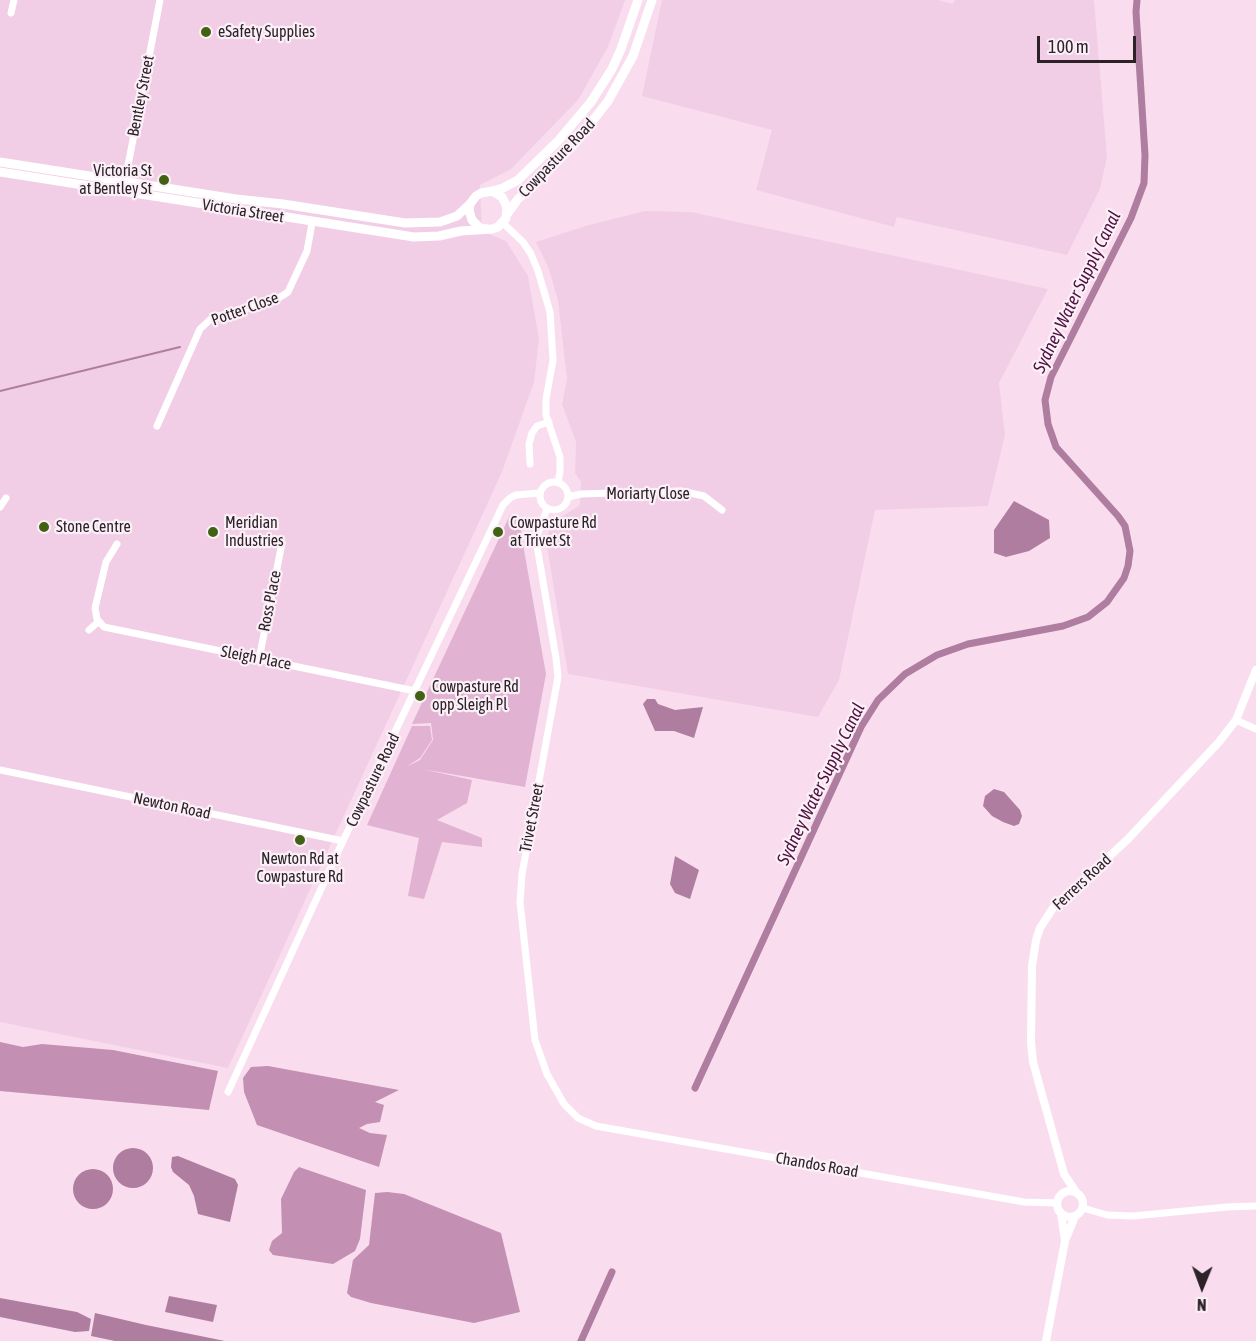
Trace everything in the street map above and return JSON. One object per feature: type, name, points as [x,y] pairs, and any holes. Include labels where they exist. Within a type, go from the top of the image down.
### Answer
[{"type":"main road","name":"Cowpasture Road","points":[[492,192],[503,189],[518,180],[559,140],[591,102],[612,69],[638,0]]},
{"type":"main road","name":"Cowpasture Road","points":[[505,220],[518,199],[577,141],[608,100],[633,57],[652,0]]},
{"type":"main road","name":"Victoria Street","points":[[0,162],[412,224],[431,224],[449,220],[470,204]]},
{"type":"main road","name":"Victoria Street","points":[[0,172],[414,237],[486,229]]},
{"type":"main road","points":[[497,193],[505,201],[508,212],[505,220],[498,227],[480,228],[472,220],[470,204],[476,195],[497,193]]},
{"type":"street","points":[[11,13],[14,0]]},
{"type":"street","name":"Bentley Street","points":[[123,192],[160,0]]},
{"type":"street","points":[[505,220],[531,254],[550,312],[553,360],[546,399],[546,415],[560,457],[558,482]]},
{"type":"street","name":"Potter Close","points":[[157,426],[200,329],[212,318],[274,301],[288,292],[307,251],[312,222]]},
{"type":"street","points":[[530,464],[532,433],[537,426],[549,422]]},
{"type":"street","points":[[558,482],[566,487],[568,497],[565,506],[561,509],[547,509],[541,502],[539,493],[548,483],[558,482]]},
{"type":"street","name":"Moriarty Close","points":[[568,497],[581,494],[681,491],[704,496],[722,510]]},
{"type":"street","name":"Cowpasture Road","points":[[228,1092],[343,841],[503,505],[516,495],[539,493]]},
{"type":"street","points":[[0,507],[6,498]]},
{"type":"street","name":"Trivet Street","points":[[547,509],[537,535],[537,546],[558,676],[522,874],[520,913],[536,1047],[560,1098],[569,1111],[578,1118]]},
{"type":"street","name":"Ross Place","points":[[259,658],[282,543]]},
{"type":"street","points":[[89,630],[98,622],[95,608],[104,569],[107,559],[117,544]]},
{"type":"street","name":"Sleigh Place","points":[[98,622],[111,629],[415,691]]},
{"type":"street","name":"Ferrers Road","points":[[1076,1192],[1064,1174],[1035,1072],[1032,1052],[1032,966],[1040,928],[1053,908],[1127,840],[1219,742],[1236,720],[1256,670]]},
{"type":"street","points":[[1236,720],[1256,729]]},
{"type":"street","name":"Newton Road","points":[[0,770],[343,841]]},
{"type":"street","name":"Chandos Road","points":[[578,1118],[596,1126],[1024,1202],[1060,1199]]},
{"type":"street","name":"Ferrers Road","points":[[1060,1199],[1064,1174]]},
{"type":"street","points":[[1047,1341],[1065,1241],[1075,1216],[1083,1208],[1083,1201],[1076,1192],[1069,1191],[1060,1199],[1065,1241]]},
{"type":"street","points":[[1083,1208],[1107,1215],[1125,1216],[1256,1206]]},
{"type":"street","points":[[1061,1213],[1075,1216]]},
{"type":"shaded area","points":[[0,0],[625,0],[608,47],[578,100],[511,169],[480,185],[482,231],[506,241],[528,276],[539,339],[534,382],[502,472],[228,1068],[0,1022]]},
{"type":"shaded area","points":[[662,0],[938,0],[953,4],[955,0],[1094,0],[1107,157],[1100,189],[1067,255],[897,217],[894,227],[756,190],[772,130],[642,96]]},
{"type":"shaded area","points":[[645,211],[691,212],[1048,289],[999,383],[1005,435],[988,506],[875,510],[839,680],[818,717],[568,674],[546,540],[552,523],[580,505],[581,482],[575,473],[576,442],[562,404],[567,379],[558,301],[549,269],[536,242],[589,225]]},
{"type":"shaded area","points":[[1014,501],[1049,520],[1050,538],[1029,551],[1006,557],[994,553],[994,530]]},
{"type":"shaded area","points":[[510,515],[522,519],[521,533],[546,674],[525,787],[422,769],[472,780],[467,803],[437,820],[482,838],[482,847],[442,842],[424,899],[408,896],[419,838],[367,825],[412,726],[430,726],[432,740],[420,758],[406,767],[420,760],[433,740],[431,723],[412,724]]},
{"type":"shaded area","points":[[647,699],[655,699],[658,704],[675,710],[703,707],[694,738],[674,731],[655,731],[643,704]]},
{"type":"shaded area","points":[[994,789],[1004,792],[1020,810],[1022,816],[1019,824],[1014,826],[1003,822],[992,816],[983,806],[985,796]]},
{"type":"shaded area","points":[[675,856],[699,870],[690,899],[675,893],[670,884]]},
{"type":"shaded area","points":[[0,1042],[23,1047],[42,1044],[113,1050],[218,1071],[209,1110],[0,1091]]},
{"type":"shaded area","points":[[268,1066],[399,1090],[375,1102],[384,1105],[380,1122],[359,1128],[370,1133],[387,1135],[379,1167],[257,1125],[244,1092],[243,1078],[251,1067]]},
{"type":"shaded area","points":[[133,1148],[141,1149],[147,1154],[152,1160],[152,1176],[147,1182],[141,1187],[133,1188],[125,1187],[119,1182],[114,1176],[113,1168],[114,1160],[119,1154],[125,1149]]},
{"type":"shaded area","points":[[178,1156],[235,1179],[238,1185],[230,1222],[198,1214],[189,1185],[173,1172],[171,1167],[172,1157]]},
{"type":"shaded area","points":[[299,1167],[366,1190],[360,1239],[355,1251],[333,1264],[273,1255],[269,1250],[272,1241],[282,1233],[281,1199],[294,1172]]},
{"type":"shaded area","points":[[93,1169],[101,1170],[107,1175],[112,1181],[112,1197],[107,1203],[101,1208],[93,1209],[85,1208],[79,1203],[74,1197],[73,1189],[74,1181],[79,1175],[85,1170]]},
{"type":"shaded area","points":[[375,1193],[404,1194],[501,1233],[520,1312],[474,1323],[351,1297],[347,1293],[353,1260],[369,1245]]},
{"type":"shaded area","points":[[169,1296],[217,1305],[213,1322],[165,1312]]},
{"type":"shaded area","points":[[0,1298],[77,1312],[91,1319],[89,1331],[75,1332],[0,1317]]},
{"type":"shaded area","points":[[95,1313],[225,1341],[115,1341],[91,1336]]},
{"type":"waterway","name":"Sydney Water Supply Canal","points":[[695,1088],[861,727],[878,700],[905,674],[937,655],[968,644],[1063,626],[1088,617],[1107,602],[1124,578],[1130,551],[1125,526],[1056,447],[1048,424],[1045,400],[1051,377],[1131,218],[1144,183],[1145,155],[1137,0]]},
{"type":"waterway","points":[[0,391],[180,347]]},
{"type":"waterway","name":"Sydney Water Supply Canal","points":[[581,1341],[612,1272]]},
{"type":"place","name":"eSafety Supplies","points":[[206,32]]},
{"type":"place","name":"Victoria St at Bentley St","points":[[164,180]]},
{"type":"place","name":"Stone Centre","points":[[44,527]]},
{"type":"place","name":"Meridian Industries","points":[[213,532]]},
{"type":"place","name":"Cowpasture Rd at Trivet St","points":[[498,532]]},
{"type":"place","name":"Cowpasture Rd opp Sleigh Pl","points":[[420,696]]},
{"type":"place","name":"Newton Rd at Cowpasture Rd","points":[[300,840]]}]
